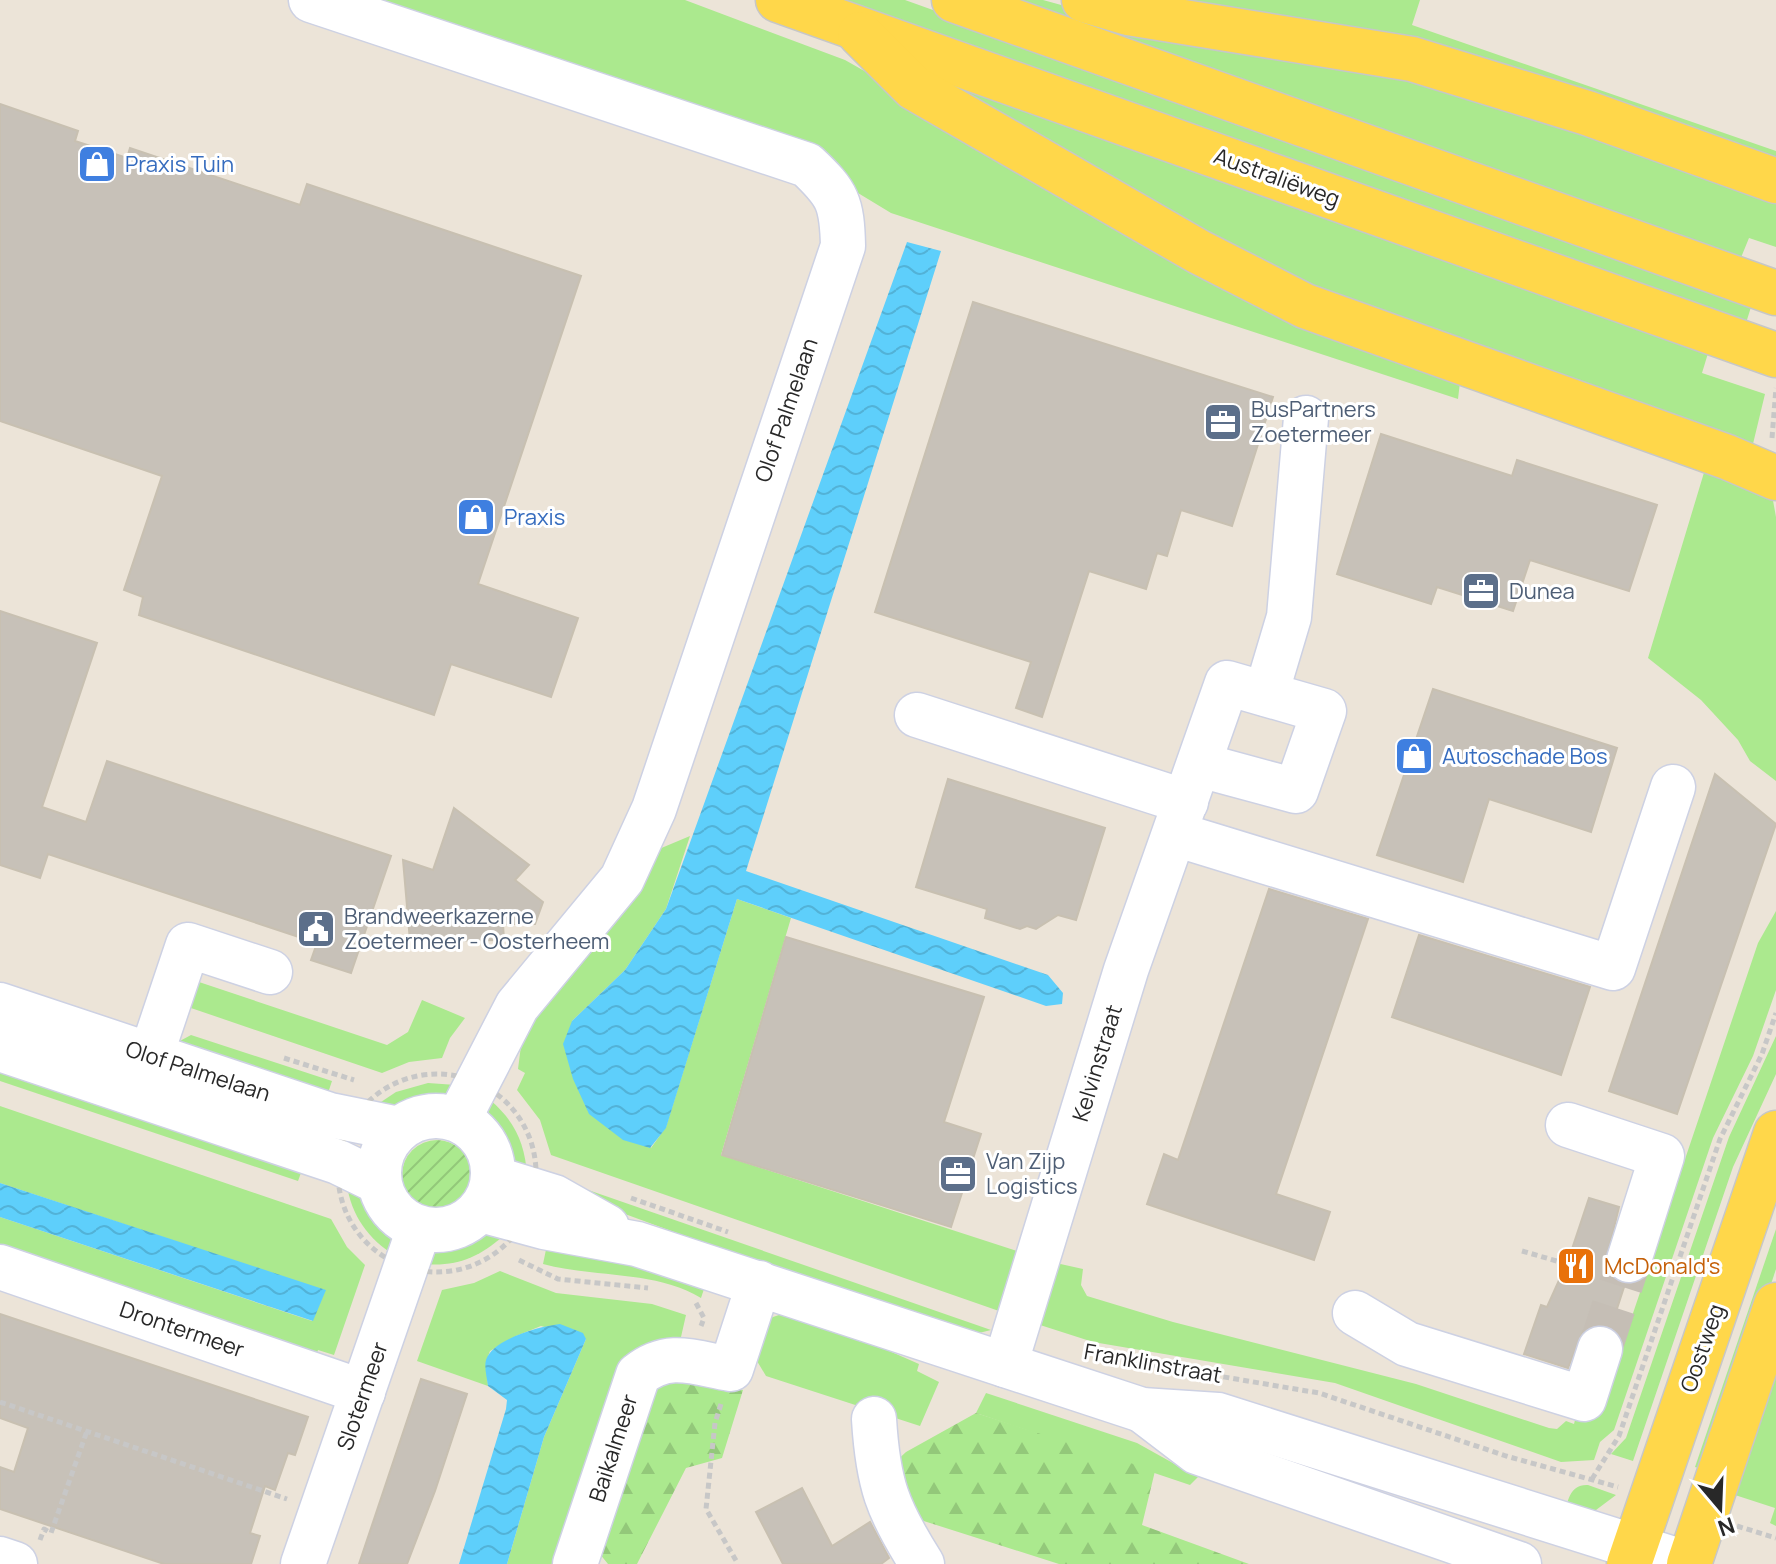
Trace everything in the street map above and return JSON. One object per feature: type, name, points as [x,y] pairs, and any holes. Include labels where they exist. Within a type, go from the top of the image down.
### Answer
[{"type":"main road","name":"Australiëweg","points":[[778,0],[1759,349]]},
{"type":"main road","points":[[954,0],[1768,290]]},
{"type":"main road","points":[[1084,0],[1144,16],[1412,59],[1587,113],[1776,181]]},
{"type":"main road","points":[[853,26],[914,88],[1199,252],[1305,306],[1727,457],[1776,478]]},
{"type":"main road","name":"Oostweg","points":[[1631,1555],[1776,1133]]},
{"type":"main road","points":[[1689,1564],[1776,1305]]},
{"type":"street","name":"Olof Palmelaan","points":[[311,0],[807,165],[831,188],[842,208],[843,246],[654,809],[622,879],[517,1006],[458,1120]]},
{"type":"street","points":[[1266,694],[1289,617],[1306,418]]},
{"type":"street","name":"Kelvinstraat","points":[[1005,1365],[1126,970],[1227,683],[1324,711],[1296,791],[1187,800]]},
{"type":"street","points":[[917,715],[1187,800],[1613,968],[1673,787]]},
{"type":"street","points":[[137,1096],[188,945],[270,972]]},
{"type":"street","name":"Olof Palmelaan","points":[[0,1005],[330,1115],[399,1129]]},
{"type":"street","name":"Olof Palmelaan","points":[[0,1049],[338,1162],[379,1182]]},
{"type":"street","points":[[438,1116],[458,1120],[474,1130],[485,1143],[492,1160],[487,1194],[453,1228],[419,1229],[392,1211],[379,1182],[383,1153],[399,1129],[417,1119],[438,1116]]},
{"type":"street","points":[[1568,1125],[1662,1156],[1629,1260]]},
{"type":"street","name":"Franklinstraat","points":[[487,1194],[554,1197],[637,1244],[1142,1410],[1218,1415],[1631,1555],[1689,1564]]},
{"type":"street","name":"Slotermeer","points":[[303,1564],[419,1229]]},
{"type":"street","name":"Drontermeer","points":[[0,1267],[363,1392]]},
{"type":"street","points":[[731,1369],[759,1283]]},
{"type":"street","points":[[1355,1313],[1407,1344],[1584,1399],[1600,1349]]},
{"type":"street","name":"Baikalmeer","points":[[575,1564],[638,1375],[651,1364],[668,1358],[731,1369]]},
{"type":"street","name":"Franklinstraat","points":[[1142,1410],[1197,1452],[1519,1564]]},
{"type":"street","points":[[874,1419],[877,1469],[884,1496],[922,1564]]},
{"type":"path","points":[[1592,1479],[1619,1436],[1720,1139],[1762,1054],[1776,1013]]},
{"type":"path","points":[[536,1165],[545,1168]]},
{"type":"path","points":[[619,1194],[736,1235]]},
{"type":"path","points":[[502,1248],[558,1279],[653,1289]]},
{"type":"path","points":[[1522,1251],[1567,1264]]},
{"type":"path","points":[[683,1296],[695,1303],[704,1318],[689,1362]]},
{"type":"path","name":"Franklinstraat","points":[[1094,1356],[1319,1393],[1506,1456],[1651,1498]]},
{"type":"path","points":[[731,1369],[715,1423],[706,1509],[738,1564]]},
{"type":"path","points":[[0,1402],[323,1511]]},
{"type":"path","points":[[17,1558],[44,1529],[51,1533],[87,1431]]},
{"type":"path","points":[[1705,1517],[1776,1538]]},
{"type":"green space","points":[[362,0],[685,0],[845,60],[942,115],[1460,382],[1458,399],[891,213],[858,193],[838,168]]},
{"type":"green space","points":[[827,0],[905,0],[1752,304],[1745,326]]},
{"type":"green space","points":[[1011,0],[1043,0],[1105,17],[1390,65],[1776,190],[1776,247],[1749,238],[1740,260]]},
{"type":"green space","points":[[1129,0],[1420,0],[1412,25],[1776,151],[1776,169]]},
{"type":"green space","points":[[921,71],[1709,350],[1702,373],[1765,394],[1752,448],[1257,268]]},
{"type":"green space","points":[[1706,466],[1772,495],[1776,517],[1776,781],[1750,761],[1738,740],[1701,700],[1648,658]]},
{"type":"green space","points":[[690,836],[666,909],[625,970],[572,1021],[651,1148],[666,1127],[737,899],[791,918],[721,1155],[1017,1251],[999,1311],[551,1155],[540,1120],[517,1090],[525,1073],[518,1069],[522,1038],[541,1000],[598,944],[625,911],[659,849]]},
{"type":"green space","points":[[1776,911],[1776,990],[1753,1056],[1713,1138],[1614,1430],[1600,1442],[1594,1460],[1561,1462],[1335,1383],[1093,1342],[1037,1324],[1056,1263],[1083,1269],[1081,1285],[1087,1296],[1173,1322],[1416,1384],[1549,1428],[1557,1429],[1566,1421],[1574,1424],[1576,1416],[1602,1405],[1758,943]]},
{"type":"green space","points":[[196,981],[387,1045],[408,1032],[422,1000],[465,1018],[450,1038],[442,1058],[409,1062],[382,1073],[188,1007]]},
{"type":"green space","points":[[191,1035],[332,1081],[325,1102],[178,1042]]},
{"type":"green space","points":[[1776,1036],[1776,1074],[1733,1167],[1633,1461],[1611,1454],[1626,1438],[1729,1137]]},
{"type":"green space","points":[[0,1059],[305,1162],[298,1181],[0,1081]]},
{"type":"green space","points":[[428,1083],[456,1085],[441,1101],[403,1115],[372,1108],[396,1092]]},
{"type":"green space","points":[[490,1100],[517,1133],[527,1175],[511,1162],[490,1131],[487,1109]]},
{"type":"green space","points":[[0,1106],[331,1219],[347,1247],[365,1265],[334,1355],[318,1350],[314,1361],[0,1255],[0,1217],[312,1321],[325,1291],[0,1183]]},
{"type":"green space","points":[[437,1140],[462,1150],[472,1175],[462,1200],[437,1210],[412,1200],[402,1175],[412,1150]]},
{"type":"green space","points":[[346,1178],[371,1201],[383,1218],[392,1238],[394,1249],[391,1253],[373,1238],[354,1211]]},
{"type":"green space","points":[[568,1183],[991,1330],[979,1333],[704,1243],[565,1192]]},
{"type":"green space","points":[[482,1229],[503,1236],[467,1259],[447,1264],[424,1264],[444,1243]]},
{"type":"green space","points":[[1776,1229],[1776,1269],[1709,1471],[1695,1467]]},
{"type":"green space","points":[[548,1240],[705,1286],[701,1298],[664,1283],[543,1264]]},
{"type":"green space","points":[[500,1271],[556,1293],[652,1304],[686,1315],[681,1337],[563,1564],[507,1564],[544,1437],[586,1339],[541,1326],[516,1336],[490,1351],[486,1362],[488,1386],[417,1361],[442,1290],[474,1283]]},
{"type":"green space","points":[[785,1313],[855,1336],[919,1364],[917,1371],[939,1382],[920,1426],[766,1376],[754,1356],[770,1318]]},
{"type":"green space","points":[[1776,1373],[1776,1526],[1770,1523],[1775,1508],[1735,1495]]},
{"type":"green space","points":[[696,1375],[743,1390],[722,1458],[686,1468],[637,1564],[608,1564],[590,1542],[639,1388]]},
{"type":"green space","points":[[986,1393],[1137,1443],[1198,1477],[1190,1485],[976,1413]]},
{"type":"green space","points":[[976,1413],[1155,1471],[1142,1525],[1249,1564],[1059,1564],[908,1516],[892,1465],[906,1452]]},
{"type":"green space","points":[[1588,1485],[1616,1495],[1596,1510],[1563,1517],[1573,1491]]},
{"type":"water","points":[[907,242],[941,251],[746,871],[1048,975],[1063,993],[1062,1004],[1046,1006],[737,899],[666,1128],[650,1148],[623,1140],[589,1114],[573,1079],[563,1044],[572,1021],[625,970],[666,909]]},
{"type":"water","points":[[0,1183],[326,1290],[313,1321],[0,1217]]},
{"type":"water","points":[[560,1324],[583,1333],[586,1339],[544,1437],[507,1564],[459,1564],[506,1409],[507,1400],[488,1386],[486,1360],[497,1346],[507,1340]]},
{"type":"building","points":[[0,104],[78,131],[75,141],[127,158],[130,148],[300,205],[307,184],[581,276],[478,584],[578,618],[551,697],[451,664],[434,715],[139,615],[143,597],[124,590],[162,476],[0,421]]},
{"type":"building","points":[[973,302],[1273,397],[1232,526],[1181,510],[1167,556],[1157,553],[1146,589],[1089,571],[1042,717],[1016,708],[1031,662],[875,612]]},
{"type":"building","points":[[1381,434],[1512,476],[1517,460],[1657,505],[1629,591],[1530,560],[1513,611],[1437,587],[1431,604],[1337,574]]},
{"type":"building","points":[[0,611],[97,643],[42,807],[86,822],[107,761],[391,856],[351,973],[311,960],[317,943],[48,854],[40,878],[0,865]]},
{"type":"building","points":[[1433,689],[1617,748],[1591,832],[1489,799],[1463,882],[1377,855]]},
{"type":"building","points":[[1715,774],[1776,824],[1677,1114],[1609,1091]]},
{"type":"building","points":[[948,779],[1105,828],[1076,920],[1058,915],[1036,929],[1027,926],[1020,929],[985,918],[987,909],[916,887]]},
{"type":"building","points":[[454,808],[529,865],[515,880],[543,902],[535,924],[503,924],[504,940],[410,941],[403,860],[433,870]]},
{"type":"building","points":[[1269,889],[1368,919],[1276,1194],[1330,1212],[1314,1260],[1147,1204],[1164,1154],[1178,1160]]},
{"type":"building","points":[[1419,935],[1590,987],[1561,1075],[1392,1017]]},
{"type":"building","points":[[786,937],[984,997],[944,1122],[981,1134],[951,1227],[722,1155]]},
{"type":"building","points":[[1589,1198],[1619,1207],[1605,1265],[1611,1277],[1625,1284],[1611,1327],[1595,1324],[1583,1331],[1568,1368],[1524,1354],[1541,1305],[1547,1307],[1569,1258]]},
{"type":"building","points":[[0,1314],[308,1417],[295,1455],[288,1453],[275,1490],[265,1486],[250,1533],[260,1536],[251,1564],[164,1564],[0,1509],[0,1467],[14,1472],[28,1428],[0,1418]]},
{"type":"building","points":[[421,1379],[467,1394],[435,1491],[407,1564],[359,1564]]},
{"type":"building","points":[[802,1488],[832,1546],[870,1522],[889,1558],[881,1564],[783,1564],[756,1512]]},
{"type":"tunnel","points":[[1600,1349],[1629,1260]]},
{"type":"place","name":"Praxis Tuin","points":[[97,164]]},
{"type":"place","name":"BusPartners Zoetermeer","points":[[1223,422]]},
{"type":"place","name":"Praxis","points":[[476,517]]},
{"type":"place","name":"Dunea","points":[[1481,591]]},
{"type":"place","name":"Autoschade Bos","points":[[1414,756]]},
{"type":"place","name":"Brandweerkazerne Zoetermeer - Oosterheem","points":[[316,929]]},
{"type":"place","name":"Van Zijp Logistics","points":[[958,1174]]},
{"type":"place","name":"McDonald's","points":[[1576,1266]]}]
